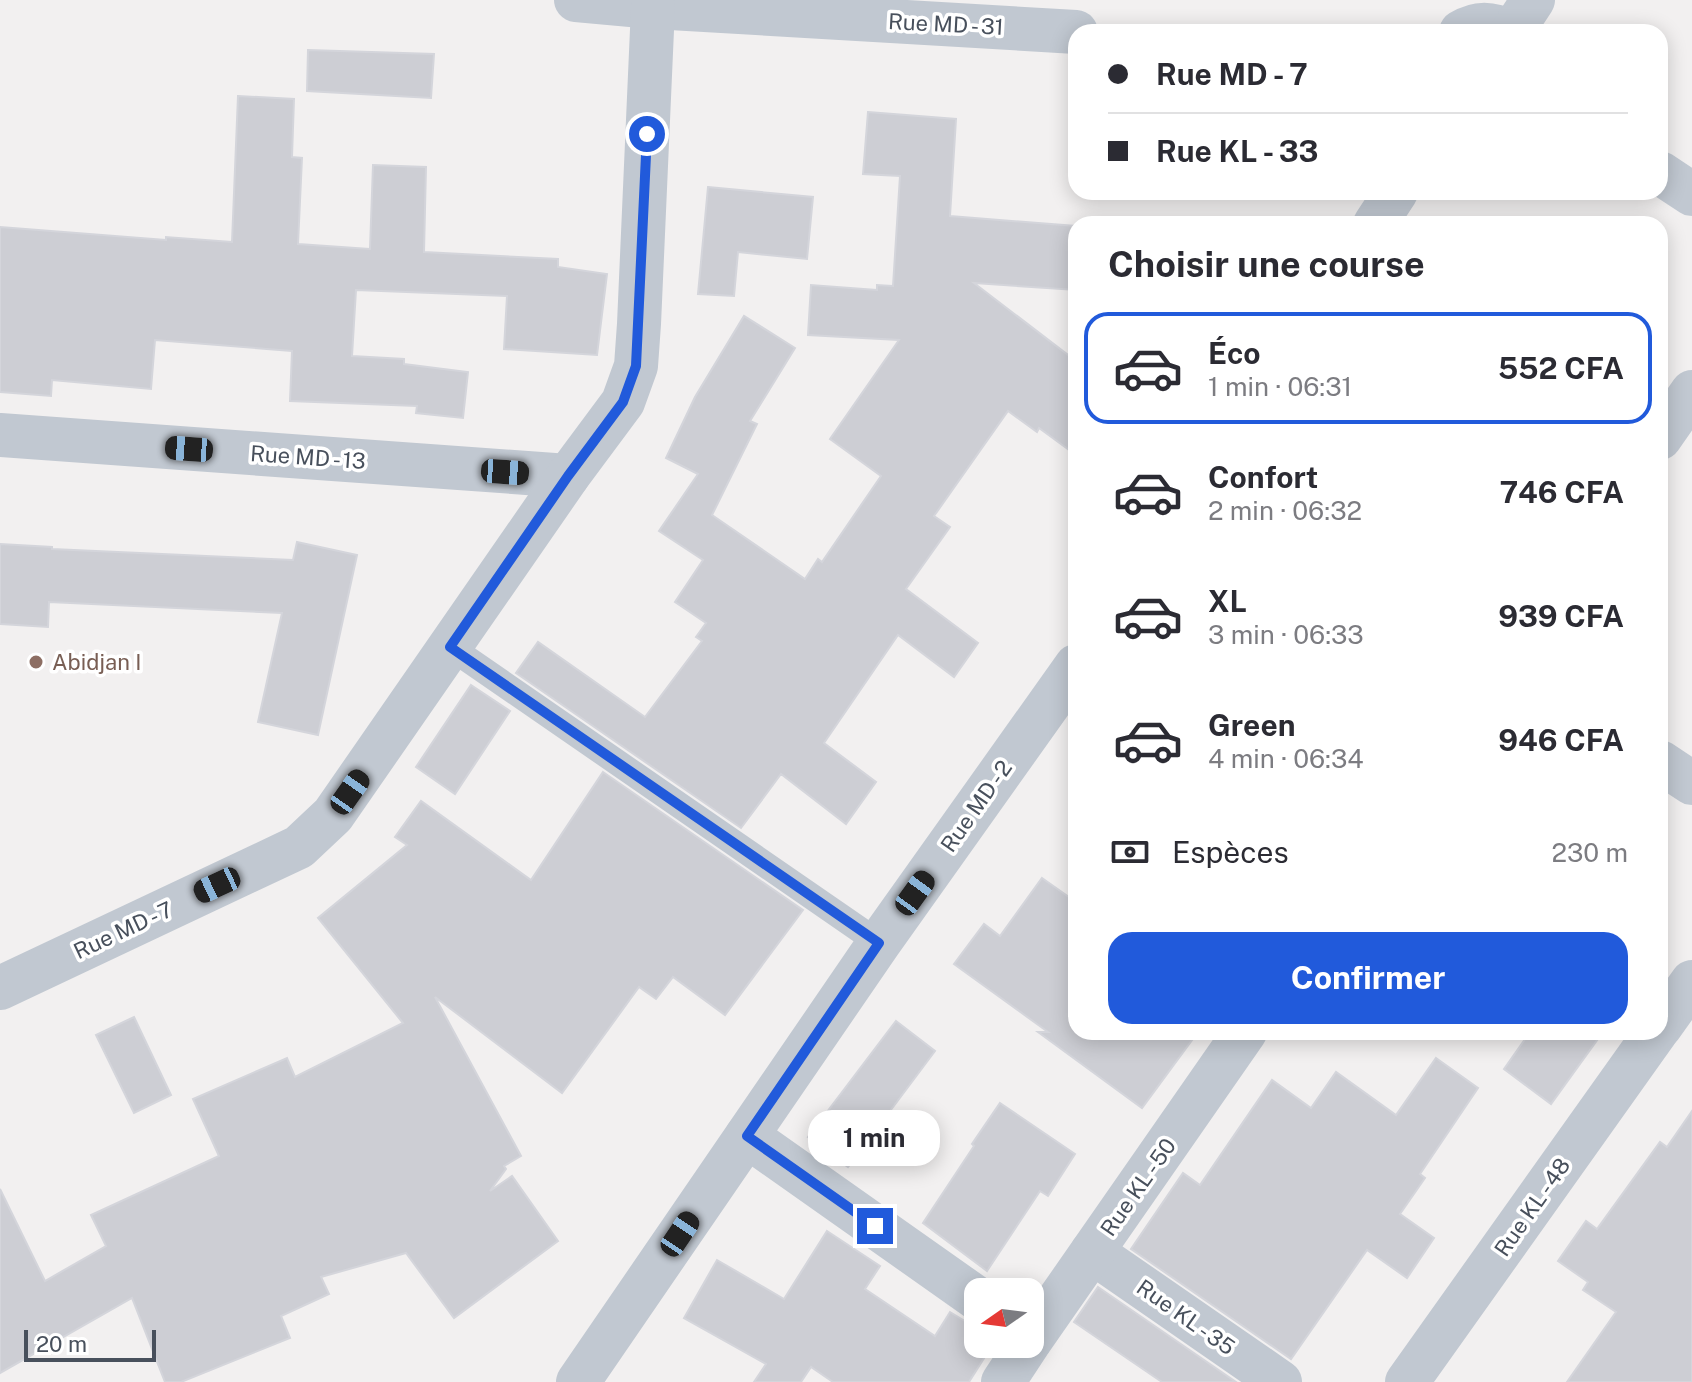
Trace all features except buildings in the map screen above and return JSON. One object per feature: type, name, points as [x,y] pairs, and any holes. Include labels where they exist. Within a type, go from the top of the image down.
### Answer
[{"type":"street","name":"Rue MD - 31","points":[[576,0],[1068,32]]},
{"type":"street","points":[[1516,24],[1533,0]]},
{"type":"street","name":"Rue MD - 7","points":[[0,988],[299,847],[333,815],[568,476],[623,402],[636,366],[653,7]]},
{"type":"street","points":[[1668,178],[1692,194]]},
{"type":"street","points":[[1668,426],[1692,392]]},
{"type":"street","name":"Rue MD - 13","points":[[0,435],[568,476]]},
{"type":"street","name":"Rue MD - 2","points":[[578,1382],[879,943],[1068,677]]},
{"type":"street","points":[[1668,767],[1692,783]]},
{"type":"street","points":[[1668,1016],[1692,982]]},
{"type":"street","name":"Rue KL - 50","points":[[1044,1319],[1239,1040]]},
{"type":"street","name":"Rue KL - 48","points":[[1407,1382],[1650,1040]]},
{"type":"street","points":[[747,1136],[964,1289]]},
{"type":"street","name":"Rue KL - 35","points":[[1092,1252],[1280,1382]]},
{"type":"street","name":"Rue KL - 50","points":[[1003,1382],[1018,1358]]},
{"type":"lane","points":[[450,647],[879,943]]},
{"type":"place","name":"Abidjan I","points":[[36,662]]},
{"type":"route","points":[[647,134],[636,366],[623,402],[450,647],[879,943],[747,1136],[875,1226]]}]
